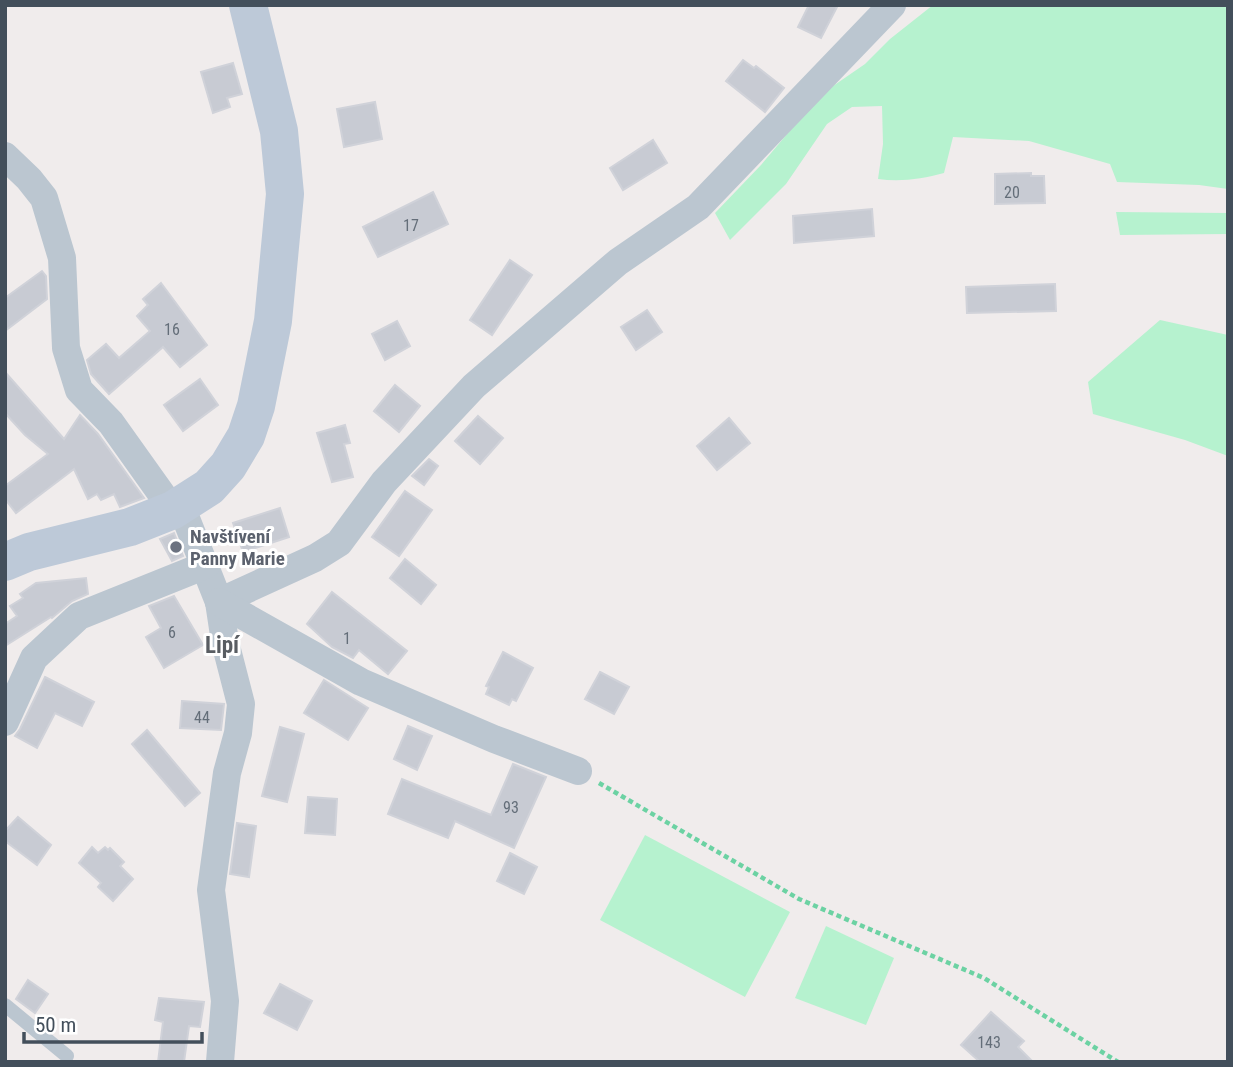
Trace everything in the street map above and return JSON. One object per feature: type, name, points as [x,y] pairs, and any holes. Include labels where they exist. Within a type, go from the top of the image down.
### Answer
[{"type":"street","points":[[5,562],[29,552],[130,527],[177,508],[209,487],[228,466],[246,436],[256,406],[273,321],[285,209],[285,176],[279,131],[248,5]]},
{"type":"street","points":[[219,602],[315,558],[339,543],[384,482],[474,386],[618,262],[698,207],[892,5]]},
{"type":"street","points":[[5,156],[44,198],[62,257],[66,348],[79,390],[111,423],[177,508],[206,565],[219,602],[225,642],[241,704],[238,733],[227,773],[211,890],[225,1001],[220,1062]]},
{"type":"street","points":[[5,722],[34,658],[79,616],[206,565]]},
{"type":"street","points":[[219,602],[361,682],[494,739],[578,771]]},
{"type":"lane","points":[[5,1005],[67,1056]]},
{"type":"path","points":[[578,771],[799,899],[984,978],[1118,1062]]},
{"type":"green space","points":[[933,5],[1228,5],[1228,189],[1199,185],[1117,182],[1110,164],[1029,141],[953,137],[944,173],[911,179],[878,179],[883,144],[882,106],[852,107],[827,124],[786,184],[730,240],[715,213],[761,165],[820,95],[865,64],[890,39]]},
{"type":"green space","points":[[1116,212],[1228,213],[1228,234],[1120,235]]},
{"type":"green space","points":[[1160,320],[1228,335],[1228,456],[1185,440],[1093,414],[1088,382]]},
{"type":"green space","points":[[645,835],[790,912],[745,997],[600,920]]},
{"type":"green space","points":[[826,926],[894,958],[866,1025],[795,998]]},
{"type":"building","points":[[809,5],[838,5],[821,38],[798,27]]},
{"type":"building","points":[[743,60],[754,68],[756,66],[784,88],[765,112],[726,81]]},
{"type":"building","points":[[233,63],[242,94],[227,98],[230,107],[213,113],[201,72]]},
{"type":"building","points":[[375,102],[382,139],[344,147],[337,109]]},
{"type":"building","points":[[653,140],[667,163],[623,190],[610,168]]},
{"type":"building","points":[[1031,173],[1031,176],[1044,176],[1045,203],[995,204],[995,174]]},
{"type":"building","points":[[433,192],[448,224],[378,257],[363,227]]},
{"type":"building","points":[[872,209],[874,236],[794,243],[793,216]]},
{"type":"building","points":[[510,260],[532,275],[492,335],[470,320]]},
{"type":"building","points":[[42,271],[46,276],[47,299],[5,331],[5,298]]},
{"type":"building","points":[[161,283],[207,345],[180,367],[163,347],[109,394],[91,374],[87,360],[106,344],[119,358],[150,331],[137,316],[148,305],[143,299]]},
{"type":"building","points":[[1055,284],[1056,311],[967,313],[966,287]]},
{"type":"building","points":[[647,310],[662,332],[636,350],[621,327]]},
{"type":"building","points":[[397,321],[410,346],[385,360],[372,334]]},
{"type":"building","points":[[5,372],[64,439],[80,415],[98,434],[144,498],[120,507],[114,494],[101,500],[97,494],[88,499],[74,469],[16,513],[5,499],[5,486],[48,454],[25,435],[5,413]]},
{"type":"building","points":[[200,379],[218,405],[183,431],[164,405]]},
{"type":"building","points":[[395,385],[420,406],[399,432],[374,411]]},
{"type":"building","points":[[478,416],[503,438],[480,464],[455,441]]},
{"type":"building","points":[[729,418],[750,443],[717,470],[697,446]]},
{"type":"building","points":[[345,425],[350,443],[344,444],[353,477],[332,482],[317,433]]},
{"type":"building","points":[[429,459],[438,466],[424,485],[412,476]]},
{"type":"building","points":[[405,491],[432,510],[399,556],[372,537]]},
{"type":"building","points":[[280,508],[289,537],[243,552],[233,523]]},
{"type":"building","points":[[174,533],[183,556],[172,561],[160,539]]},
{"type":"building","points":[[405,559],[436,585],[421,604],[390,578]]},
{"type":"building","points":[[86,578],[88,594],[72,601],[52,618],[5,646],[5,624],[17,616],[10,606],[23,598],[20,594],[36,583]]},
{"type":"building","points":[[332,592],[407,651],[388,674],[359,650],[353,658],[332,647],[307,624]]},
{"type":"building","points":[[174,596],[203,645],[164,668],[146,637],[161,628],[149,606]]},
{"type":"building","points":[[503,652],[533,668],[516,701],[512,699],[509,705],[486,694],[489,687],[486,686]]},
{"type":"building","points":[[600,672],[629,687],[614,714],[585,699]]},
{"type":"building","points":[[45,677],[94,702],[82,726],[55,713],[37,748],[15,736]]},
{"type":"building","points":[[324,680],[368,708],[348,740],[304,713]]},
{"type":"building","points":[[182,701],[224,704],[221,730],[180,728]]},
{"type":"building","points":[[408,726],[432,736],[417,770],[394,759]]},
{"type":"building","points":[[280,727],[304,734],[287,802],[262,796]]},
{"type":"building","points":[[147,730],[200,793],[185,806],[132,744]]},
{"type":"building","points":[[513,764],[546,777],[514,848],[455,821],[448,838],[388,814],[402,779],[491,815]]},
{"type":"building","points":[[308,797],[337,799],[335,835],[305,833]]},
{"type":"building","points":[[18,817],[51,845],[37,865],[5,841],[5,831]]},
{"type":"building","points":[[237,823],[256,826],[249,877],[230,874]]},
{"type":"building","points":[[92,847],[98,853],[105,847],[108,850],[110,848],[124,862],[120,866],[133,879],[113,901],[98,887],[101,883],[79,863]]},
{"type":"building","points":[[510,853],[537,867],[524,894],[497,881]]},
{"type":"building","points":[[28,980],[48,994],[35,1013],[16,999]]},
{"type":"building","points":[[280,984],[312,1001],[297,1030],[264,1013]]},
{"type":"building","points":[[159,998],[204,1002],[200,1027],[189,1026],[184,1062],[158,1062],[163,1022],[155,1020]]},
{"type":"building","points":[[991,1012],[1024,1041],[1018,1047],[1033,1062],[980,1062],[961,1045]]},
{"type":"place","name":"Navštívení Panny Marie","points":[[176,547]]},
{"type":"district","name":"Lipí","points":[[222,645]]}]
